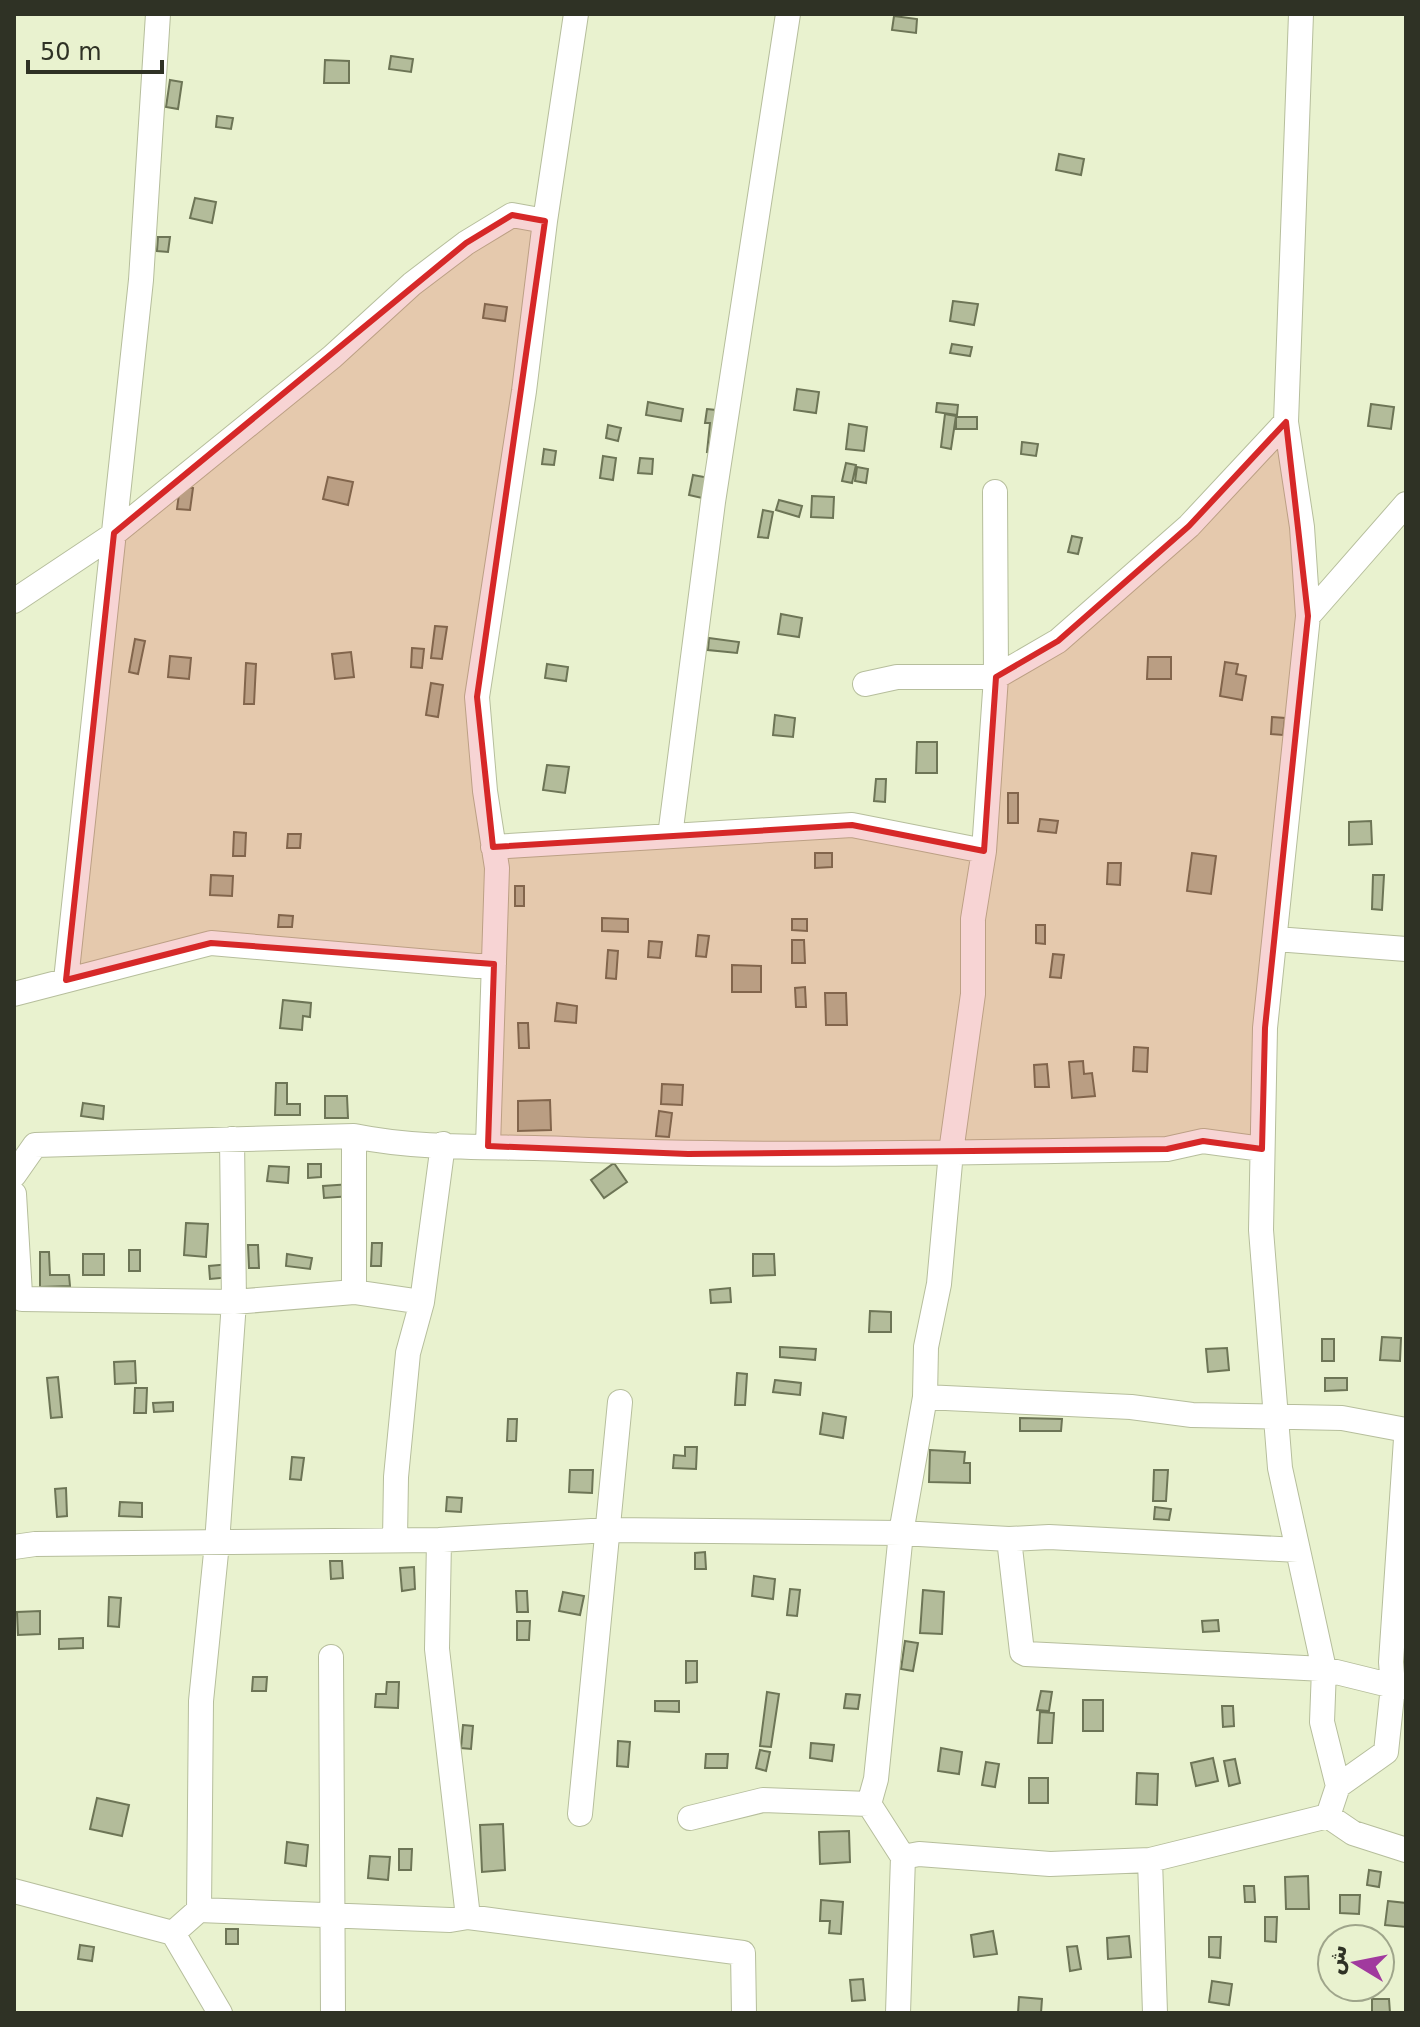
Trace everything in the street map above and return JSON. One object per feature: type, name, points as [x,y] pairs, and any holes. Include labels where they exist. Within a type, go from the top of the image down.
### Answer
[{"type":"street","points":[[66,980],[141,280],[158,14]]},
{"type":"street","points":[[488,1146],[497,868],[485,791],[477,697],[524,391],[545,221],[576,14]]},
{"type":"street","points":[[670,836],[713,502],[788,14]]},
{"type":"street","points":[[1301,14],[1286,422],[1302,527],[1308,616],[1265,1028],[1261,1230],[1280,1468],[1324,1669],[1322,1722],[1338,1786],[1328,1816]]},
{"type":"street","points":[[14,601],[114,533],[332,357],[412,284],[466,243],[512,215],[545,221]]},
{"type":"street","points":[[865,684],[897,677],[996,677],[1058,641],[1178,536],[1286,422]]},
{"type":"street","points":[[898,2013],[903,1857],[869,1804],[876,1779],[901,1533],[925,1397],[926,1347],[939,1284],[951,1152],[973,994],[973,919],[984,851],[996,677],[995,492]]},
{"type":"street","points":[[1308,616],[1406,504]]},
{"type":"street","points":[[493,847],[852,825],[984,851]]},
{"type":"street","points":[[1276,939],[1406,949]]},
{"type":"street","points":[[14,994],[211,943],[477,966],[494,964]]},
{"type":"street","points":[[14,1175],[35,1145],[354,1136],[443,1144],[688,1154],[1167,1149],[1203,1141],[1262,1149]]},
{"type":"street","points":[[354,1136],[354,1292]]},
{"type":"street","points":[[199,1910],[201,1701],[217,1543],[234,1302],[232,1139]]},
{"type":"street","points":[[395,1540],[396,1477],[408,1353],[422,1302],[443,1144]]},
{"type":"street","points":[[14,1194],[17,1294],[22,1299],[234,1302],[354,1292],[422,1302]]},
{"type":"street","points":[[925,1397],[1131,1407],[1192,1415],[1342,1418],[1406,1430]]},
{"type":"street","points":[[580,1814],[620,1402]]},
{"type":"street","points":[[1338,1786],[1386,1752],[1399,1686],[1391,1662],[1406,1439]]},
{"type":"street","points":[[14,1547],[35,1544],[439,1540],[608,1530],[901,1533],[1009,1539],[1049,1537],[1298,1550]]},
{"type":"street","points":[[1009,1539],[1019,1635],[1022,1652],[1026,1654],[1324,1669],[1399,1686]]},
{"type":"street","points":[[439,1540],[437,1649],[468,1917]]},
{"type":"street","points":[[331,1657],[333,2013]]},
{"type":"street","points":[[690,1818],[763,1800],[869,1804]]},
{"type":"street","points":[[903,1857],[919,1854],[1050,1864],[1150,1860],[1328,1816],[1353,1833],[1406,1850]]},
{"type":"street","points":[[1150,1860],[1155,2013]]},
{"type":"street","points":[[14,1891],[173,1933],[220,2013]]},
{"type":"street","points":[[173,1933],[199,1910],[450,1920],[468,1917],[743,1953],[744,2013]]},
{"type":"highlighted area","points":[[512,215],[545,221],[477,697],[493,847],[852,825],[984,851],[996,677],[1058,641],[1189,526],[1286,422],[1308,616],[1265,1028],[1262,1149],[1203,1141],[1167,1149],[688,1154],[488,1146],[494,964],[211,943],[66,980],[114,533],[466,243]]},
{"type":"building","points":[[894,16],[917,19],[916,33],[892,30]]},
{"type":"building","points":[[391,56],[413,59],[411,72],[389,69]]},
{"type":"building","points":[[325,60],[349,61],[349,83],[324,83]]},
{"type":"building","points":[[170,80],[182,82],[178,109],[166,107]]},
{"type":"building","points":[[217,116],[233,118],[231,129],[216,127]]},
{"type":"building","points":[[1059,154],[1084,159],[1081,175],[1056,170]]},
{"type":"building","points":[[195,198],[216,202],[212,223],[190,218]]},
{"type":"building","points":[[158,237],[170,237],[168,252],[157,251]]},
{"type":"building","points":[[953,301],[978,304],[974,325],[950,321]]},
{"type":"building","points":[[485,304],[507,307],[505,321],[483,318]]},
{"type":"building","points":[[952,344],[972,347],[970,356],[950,353]]},
{"type":"building","points":[[797,389],[819,392],[816,413],[794,410]]},
{"type":"building","points":[[648,402],[683,409],[681,421],[646,415]]},
{"type":"building","points":[[937,403],[958,405],[957,415],[936,412]]},
{"type":"building","points":[[1371,404],[1394,407],[1391,429],[1368,426]]},
{"type":"building","points":[[707,409],[725,411],[720,453],[707,452],[710,423],[705,423]]},
{"type":"building","points":[[945,414],[956,416],[951,449],[941,447]]},
{"type":"building","points":[[956,417],[977,417],[977,429],[956,429]]},
{"type":"building","points":[[849,424],[867,427],[864,451],[846,449]]},
{"type":"building","points":[[608,425],[621,428],[618,441],[606,438]]},
{"type":"building","points":[[1022,442],[1038,444],[1036,456],[1021,454]]},
{"type":"building","points":[[544,449],[556,451],[554,465],[542,464]]},
{"type":"building","points":[[603,456],[616,458],[613,480],[600,478]]},
{"type":"building","points":[[640,458],[653,459],[652,474],[638,473]]},
{"type":"building","points":[[846,463],[856,465],[852,483],[842,481]]},
{"type":"building","points":[[857,467],[868,469],[866,483],[855,481]]},
{"type":"building","points":[[693,475],[715,479],[711,500],[689,495]]},
{"type":"building","points":[[328,477],[353,482],[348,505],[323,499]]},
{"type":"building","points":[[180,486],[193,488],[190,510],[177,509]]},
{"type":"building","points":[[812,496],[834,497],[833,518],[811,517]]},
{"type":"building","points":[[779,500],[802,506],[799,517],[776,510]]},
{"type":"building","points":[[763,510],[773,512],[768,538],[758,537]]},
{"type":"building","points":[[1072,536],[1082,538],[1078,554],[1068,552]]},
{"type":"building","points":[[781,614],[802,618],[799,637],[778,634]]},
{"type":"building","points":[[435,626],[447,627],[442,659],[431,658]]},
{"type":"building","points":[[709,638],[739,642],[737,653],[708,650]]},
{"type":"building","points":[[135,639],[145,641],[138,674],[129,672]]},
{"type":"building","points":[[412,648],[424,649],[422,668],[411,667]]},
{"type":"building","points":[[351,652],[354,677],[335,679],[332,654]]},
{"type":"building","points":[[170,656],[191,658],[189,679],[168,677]]},
{"type":"building","points":[[1148,657],[1171,657],[1171,679],[1147,679]]},
{"type":"building","points":[[1225,662],[1238,664],[1236,674],[1246,676],[1242,700],[1220,696]]},
{"type":"building","points":[[246,663],[256,664],[254,704],[244,704]]},
{"type":"building","points":[[547,664],[568,667],[566,681],[545,678]]},
{"type":"building","points":[[431,683],[443,685],[438,717],[426,715]]},
{"type":"building","points":[[775,715],[795,718],[793,737],[773,735]]},
{"type":"building","points":[[1272,717],[1285,718],[1283,735],[1271,734]]},
{"type":"building","points":[[917,742],[937,742],[937,773],[916,773]]},
{"type":"building","points":[[547,765],[569,767],[565,793],[543,790]]},
{"type":"building","points":[[876,779],[886,779],[885,802],[874,801]]},
{"type":"building","points":[[1008,793],[1018,793],[1018,823],[1008,823]]},
{"type":"building","points":[[1040,819],[1058,821],[1056,833],[1038,831]]},
{"type":"building","points":[[1371,821],[1372,844],[1349,845],[1349,822]]},
{"type":"building","points":[[234,832],[246,833],[245,856],[233,856]]},
{"type":"building","points":[[288,834],[301,834],[300,848],[287,848]]},
{"type":"building","points":[[815,853],[832,853],[832,867],[815,868]]},
{"type":"building","points":[[1192,853],[1216,856],[1211,894],[1187,891]]},
{"type":"building","points":[[1108,863],[1121,863],[1120,885],[1107,884]]},
{"type":"building","points":[[211,875],[233,876],[232,896],[210,895]]},
{"type":"building","points":[[1373,875],[1384,875],[1382,910],[1372,909]]},
{"type":"building","points":[[515,886],[524,886],[524,906],[515,906]]},
{"type":"building","points":[[279,915],[293,916],[292,927],[278,927]]},
{"type":"building","points":[[602,918],[628,919],[628,932],[602,931]]},
{"type":"building","points":[[792,919],[807,919],[807,931],[792,930]]},
{"type":"building","points":[[1036,925],[1045,925],[1045,944],[1036,943]]},
{"type":"building","points":[[698,935],[709,936],[706,957],[696,956]]},
{"type":"building","points":[[792,940],[804,940],[805,963],[792,963]]},
{"type":"building","points":[[649,941],[662,942],[660,958],[648,957]]},
{"type":"building","points":[[608,950],[618,951],[616,979],[606,978]]},
{"type":"building","points":[[1053,954],[1064,955],[1061,978],[1050,977]]},
{"type":"building","points":[[732,965],[761,966],[761,992],[732,992]]},
{"type":"building","points":[[805,987],[806,1007],[796,1007],[795,988]]},
{"type":"building","points":[[825,993],[846,993],[847,1025],[826,1025]]},
{"type":"building","points":[[283,1000],[311,1003],[310,1017],[303,1016],[302,1030],[280,1028]]},
{"type":"building","points":[[557,1003],[577,1006],[576,1023],[555,1021]]},
{"type":"building","points":[[518,1023],[528,1023],[529,1048],[519,1048]]},
{"type":"building","points":[[1134,1047],[1148,1048],[1147,1072],[1133,1071]]},
{"type":"building","points":[[1083,1061],[1084,1074],[1092,1073],[1095,1096],[1072,1098],[1069,1062]]},
{"type":"building","points":[[1047,1064],[1049,1087],[1035,1087],[1034,1065]]},
{"type":"building","points":[[276,1083],[287,1083],[287,1104],[300,1104],[300,1115],[275,1115]]},
{"type":"building","points":[[662,1084],[683,1085],[682,1105],[661,1104]]},
{"type":"building","points":[[325,1096],[347,1096],[348,1118],[325,1118]]},
{"type":"building","points":[[550,1100],[551,1130],[518,1131],[518,1101]]},
{"type":"building","points":[[83,1103],[104,1106],[103,1119],[81,1116]]},
{"type":"building","points":[[659,1111],[672,1113],[669,1137],[656,1136]]},
{"type":"building","points":[[614,1163],[627,1182],[604,1198],[591,1180]]},
{"type":"building","points":[[308,1164],[321,1164],[321,1177],[308,1178]]},
{"type":"building","points":[[269,1166],[289,1167],[288,1183],[267,1181]]},
{"type":"building","points":[[351,1184],[352,1196],[324,1198],[323,1186]]},
{"type":"building","points":[[186,1223],[208,1224],[206,1257],[184,1255]]},
{"type":"building","points":[[372,1243],[382,1243],[381,1266],[371,1266]]},
{"type":"building","points":[[248,1245],[258,1245],[259,1268],[249,1268]]},
{"type":"building","points":[[129,1250],[140,1250],[140,1271],[129,1271]]},
{"type":"building","points":[[40,1252],[49,1252],[50,1275],[69,1275],[70,1286],[40,1287]]},
{"type":"building","points":[[83,1254],[104,1254],[104,1275],[83,1275]]},
{"type":"building","points":[[287,1254],[312,1258],[310,1269],[286,1266]]},
{"type":"building","points":[[753,1254],[774,1254],[775,1275],[753,1276]]},
{"type":"building","points":[[230,1264],[231,1277],[210,1279],[209,1266]]},
{"type":"building","points":[[730,1288],[731,1302],[711,1303],[710,1290]]},
{"type":"building","points":[[870,1311],[891,1312],[891,1332],[869,1332]]},
{"type":"building","points":[[1382,1337],[1401,1338],[1400,1361],[1380,1360]]},
{"type":"building","points":[[1322,1339],[1334,1339],[1334,1361],[1322,1361]]},
{"type":"building","points":[[780,1347],[816,1349],[815,1360],[780,1357]]},
{"type":"building","points":[[1227,1348],[1229,1370],[1208,1372],[1206,1349]]},
{"type":"building","points":[[135,1361],[136,1383],[115,1384],[114,1362]]},
{"type":"building","points":[[737,1373],[747,1374],[745,1405],[735,1405]]},
{"type":"building","points":[[58,1377],[62,1417],[51,1418],[47,1378]]},
{"type":"building","points":[[1325,1378],[1347,1378],[1347,1390],[1325,1391]]},
{"type":"building","points":[[775,1380],[801,1383],[800,1395],[773,1392]]},
{"type":"building","points":[[135,1388],[147,1388],[146,1413],[134,1413]]},
{"type":"building","points":[[173,1402],[173,1411],[154,1412],[153,1403]]},
{"type":"building","points":[[823,1413],[846,1417],[843,1438],[820,1434]]},
{"type":"building","points":[[1020,1418],[1062,1419],[1061,1431],[1020,1431]]},
{"type":"building","points":[[508,1419],[517,1419],[516,1441],[507,1441]]},
{"type":"building","points":[[685,1447],[697,1447],[696,1469],[673,1468],[674,1455],[685,1456]]},
{"type":"building","points":[[930,1450],[965,1452],[964,1463],[970,1463],[970,1483],[929,1482]]},
{"type":"building","points":[[292,1457],[304,1458],[301,1480],[290,1479]]},
{"type":"building","points":[[570,1470],[593,1470],[592,1493],[569,1492]]},
{"type":"building","points":[[1154,1470],[1168,1470],[1166,1501],[1153,1501]]},
{"type":"building","points":[[66,1488],[67,1516],[57,1517],[55,1489]]},
{"type":"building","points":[[447,1497],[462,1498],[461,1512],[446,1511]]},
{"type":"building","points":[[120,1502],[142,1503],[142,1517],[119,1516]]},
{"type":"building","points":[[1155,1507],[1171,1509],[1169,1520],[1154,1519]]},
{"type":"building","points":[[705,1552],[706,1569],[695,1569],[695,1553]]},
{"type":"building","points":[[330,1561],[342,1561],[343,1578],[331,1579]]},
{"type":"building","points":[[414,1567],[415,1589],[402,1591],[400,1568]]},
{"type":"building","points":[[754,1576],[775,1579],[773,1599],[752,1596]]},
{"type":"building","points":[[790,1589],[800,1590],[797,1616],[787,1615]]},
{"type":"building","points":[[923,1590],[944,1592],[942,1634],[920,1633]]},
{"type":"building","points":[[516,1591],[527,1591],[528,1612],[517,1612]]},
{"type":"building","points":[[563,1592],[584,1596],[580,1615],[559,1611]]},
{"type":"building","points":[[109,1597],[121,1598],[119,1627],[108,1626]]},
{"type":"building","points":[[40,1611],[40,1634],[18,1635],[17,1612]]},
{"type":"building","points":[[1218,1620],[1219,1631],[1203,1632],[1202,1621]]},
{"type":"building","points":[[517,1621],[530,1621],[529,1640],[517,1640]]},
{"type":"building","points":[[83,1638],[83,1648],[59,1649],[59,1639]]},
{"type":"building","points":[[905,1641],[918,1643],[913,1671],[901,1669]]},
{"type":"building","points":[[686,1661],[697,1661],[697,1682],[686,1683]]},
{"type":"building","points":[[253,1677],[267,1677],[266,1691],[252,1691]]},
{"type":"building","points":[[387,1682],[399,1682],[398,1708],[375,1707],[376,1694],[386,1694]]},
{"type":"building","points":[[1041,1691],[1052,1692],[1049,1711],[1037,1710]]},
{"type":"building","points":[[767,1692],[779,1694],[771,1747],[760,1746]]},
{"type":"building","points":[[846,1694],[860,1695],[858,1709],[844,1708]]},
{"type":"building","points":[[1083,1700],[1103,1700],[1103,1731],[1083,1731]]},
{"type":"building","points":[[655,1701],[679,1701],[679,1712],[655,1711]]},
{"type":"building","points":[[1222,1706],[1233,1706],[1234,1726],[1223,1727]]},
{"type":"building","points":[[1040,1712],[1054,1713],[1052,1743],[1038,1743]]},
{"type":"building","points":[[463,1725],[473,1726],[471,1749],[461,1748]]},
{"type":"building","points":[[618,1741],[630,1742],[628,1767],[617,1766]]},
{"type":"building","points":[[811,1743],[834,1745],[832,1761],[810,1758]]},
{"type":"building","points":[[941,1748],[962,1752],[959,1774],[938,1771]]},
{"type":"building","points":[[760,1750],[770,1752],[766,1771],[756,1768]]},
{"type":"building","points":[[706,1754],[728,1754],[727,1768],[705,1768]]},
{"type":"building","points":[[1213,1758],[1218,1781],[1196,1786],[1191,1763]]},
{"type":"building","points":[[1235,1759],[1240,1783],[1229,1786],[1224,1761]]},
{"type":"building","points":[[986,1762],[999,1764],[995,1787],[982,1785]]},
{"type":"building","points":[[1137,1773],[1158,1774],[1157,1805],[1136,1804]]},
{"type":"building","points":[[1029,1778],[1048,1778],[1048,1803],[1029,1803]]},
{"type":"building","points":[[97,1798],[129,1805],[122,1836],[90,1829]]},
{"type":"building","points":[[503,1824],[505,1870],[482,1872],[480,1825]]},
{"type":"building","points":[[849,1831],[850,1862],[820,1864],[819,1832]]},
{"type":"building","points":[[287,1842],[308,1845],[306,1866],[285,1863]]},
{"type":"building","points":[[399,1849],[412,1849],[411,1870],[399,1870]]},
{"type":"building","points":[[370,1856],[390,1857],[388,1880],[368,1878]]},
{"type":"building","points":[[1369,1870],[1381,1872],[1379,1887],[1367,1885]]},
{"type":"building","points":[[1308,1876],[1309,1909],[1286,1909],[1285,1877]]},
{"type":"building","points":[[1244,1886],[1254,1886],[1255,1902],[1245,1902]]},
{"type":"building","points":[[1340,1895],[1360,1895],[1359,1914],[1340,1913]]},
{"type":"building","points":[[821,1900],[843,1902],[841,1934],[829,1933],[830,1921],[820,1921]]},
{"type":"building","points":[[1388,1901],[1406,1903],[1406,1927],[1385,1923]]},
{"type":"building","points":[[1265,1917],[1277,1917],[1276,1942],[1265,1941]]},
{"type":"building","points":[[226,1929],[238,1929],[238,1944],[226,1944]]},
{"type":"building","points":[[993,1931],[997,1954],[974,1957],[971,1935]]},
{"type":"building","points":[[1129,1936],[1131,1957],[1108,1959],[1107,1938]]},
{"type":"building","points":[[1209,1937],[1221,1937],[1220,1958],[1209,1957]]},
{"type":"building","points":[[80,1945],[94,1947],[92,1961],[78,1959]]},
{"type":"building","points":[[1077,1946],[1081,1969],[1070,1971],[1067,1947]]},
{"type":"building","points":[[863,1979],[865,2000],[852,2001],[850,1980]]},
{"type":"building","points":[[1212,1981],[1232,1984],[1229,2005],[1209,2002]]},
{"type":"building","points":[[1019,1997],[1042,1999],[1041,2013],[1018,2013]]},
{"type":"building","points":[[1372,2003],[1389,2003],[1390,2013],[1372,2013]]}]
